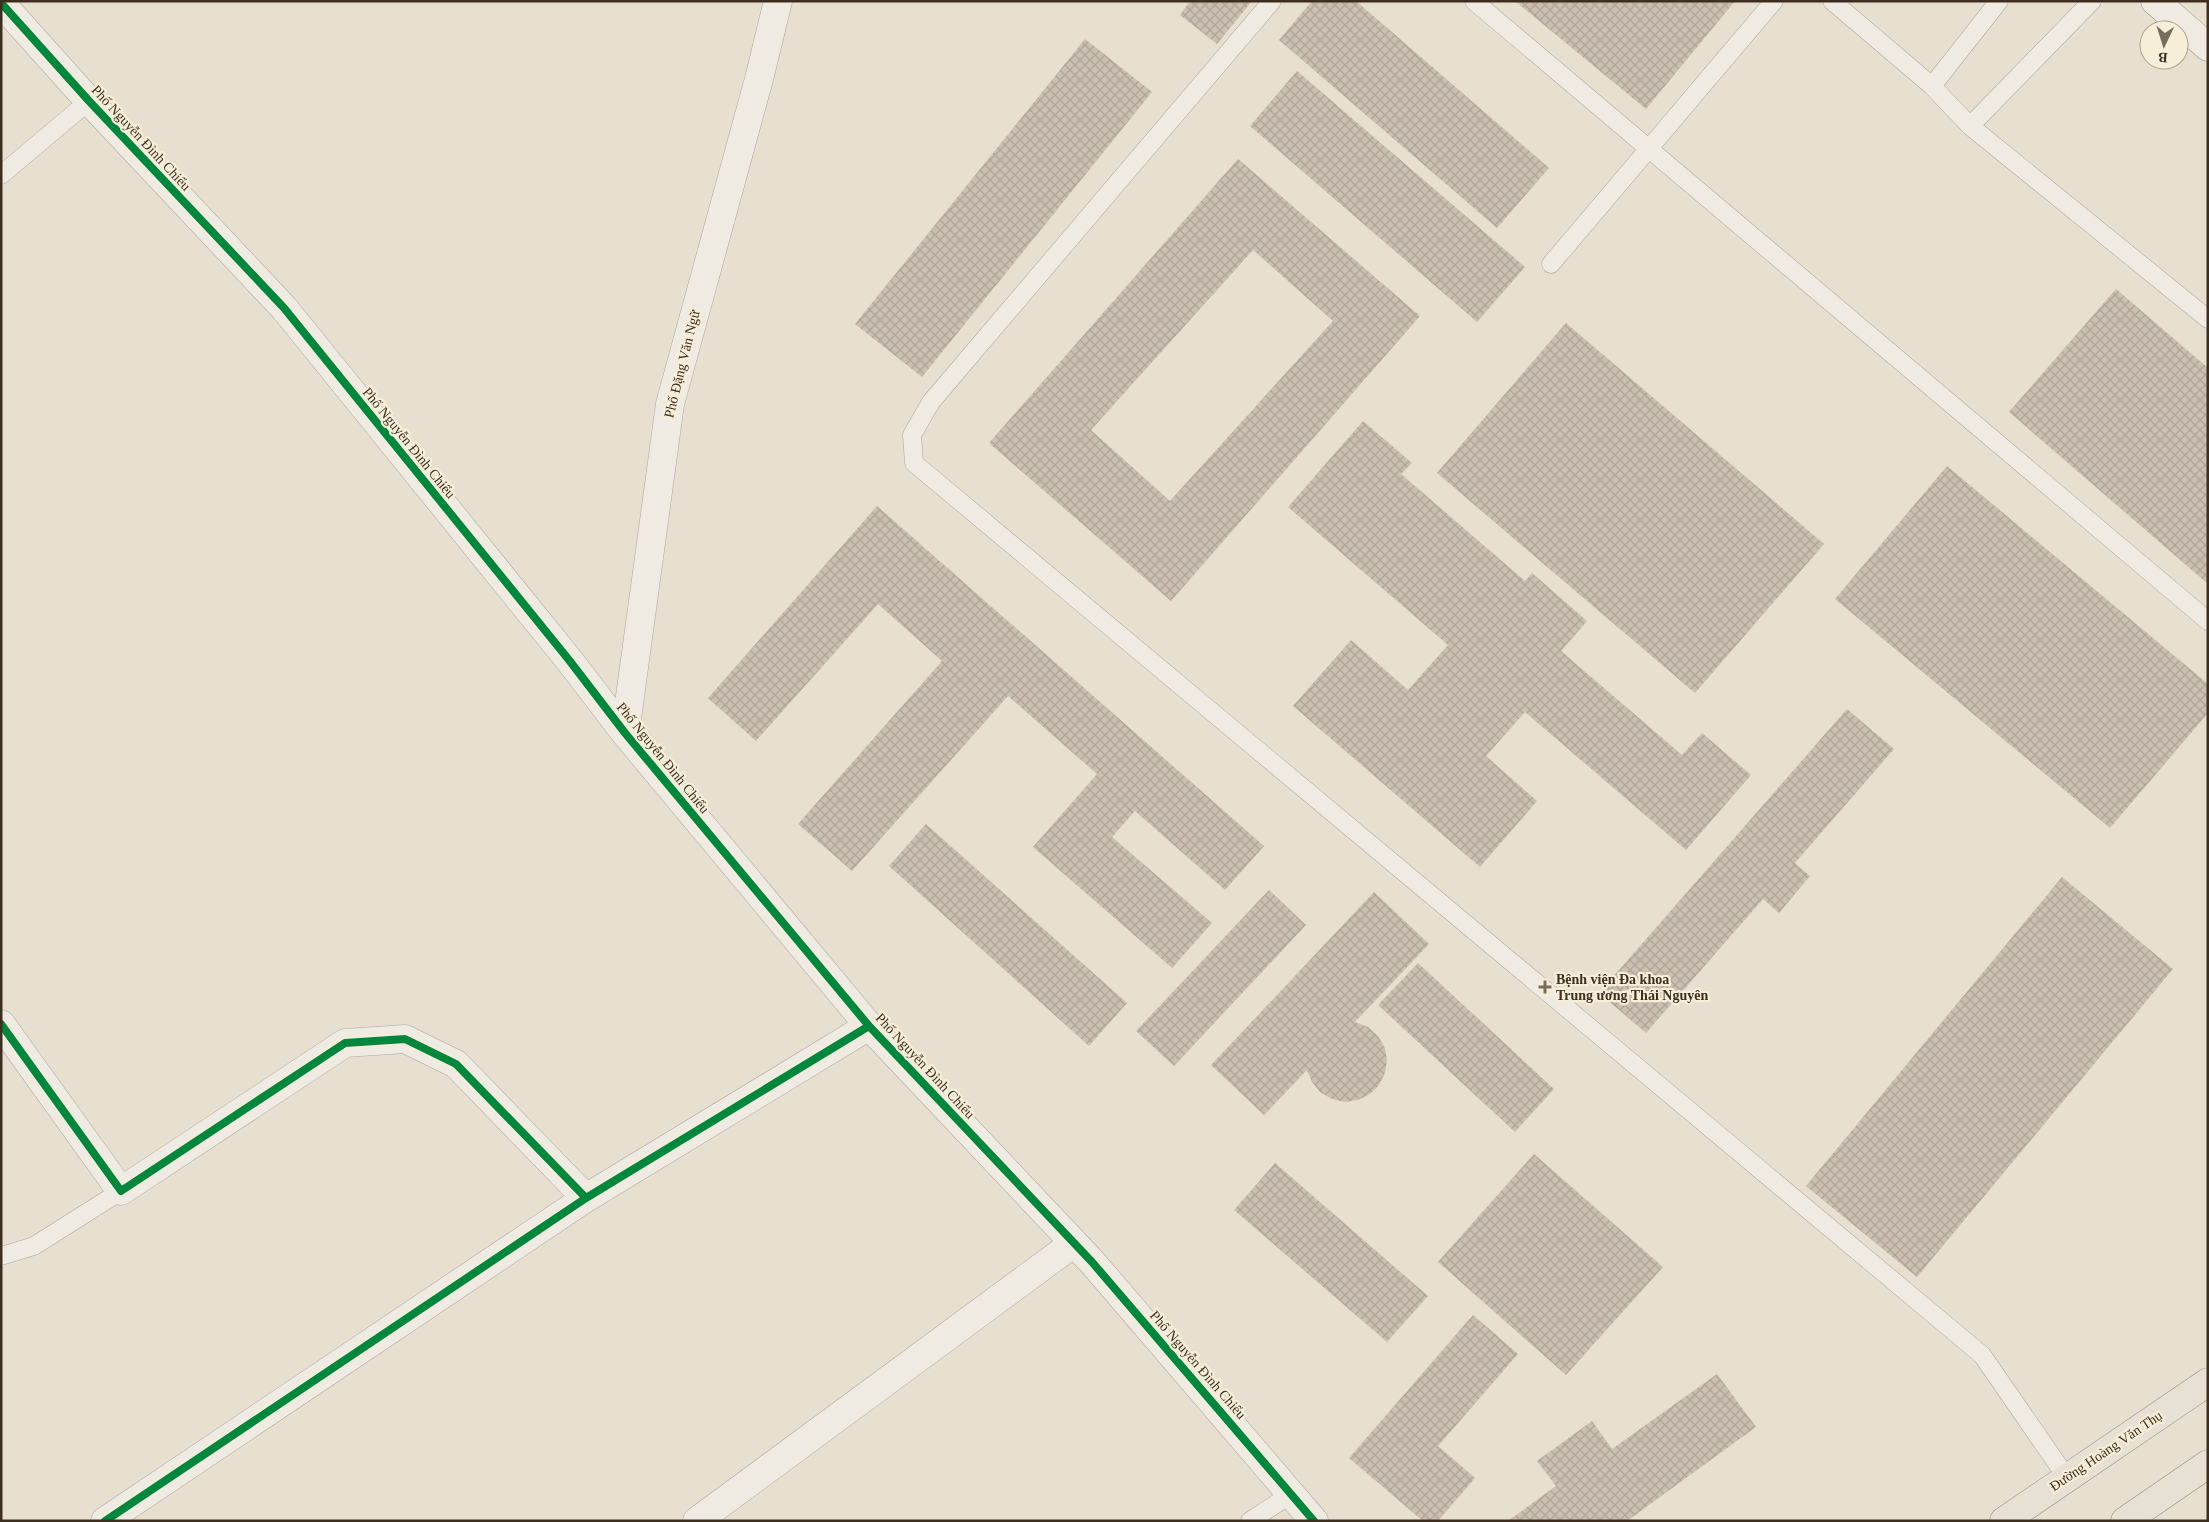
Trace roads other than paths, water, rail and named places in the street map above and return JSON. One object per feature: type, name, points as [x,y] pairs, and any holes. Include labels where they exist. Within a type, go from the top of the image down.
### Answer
[{"type":"main road","name":"Đường Hoàng Văn Thụ","points":[[2004,1521],[2208,1382]]},
{"type":"main road","points":[[2125,1521],[2208,1464]]},
{"type":"street","name":"Phố Đặng Văn Ngữ","points":[[625,734],[670,404],[778,1]]},
{"type":"street","points":[[2155,1],[2208,47]]},
{"type":"street","name":"Phố Nguyễn Đình Chiểu","points":[[1,3],[89,101],[284,308],[569,660],[625,734],[869,1026],[1074,1243],[1314,1521]]},
{"type":"street","points":[[1,1024],[121,1191],[345,1043],[405,1039],[456,1064],[586,1198]]},
{"type":"street","points":[[105,1521],[586,1198],[869,1026]]},
{"type":"street","points":[[697,1521],[1074,1243]]},
{"type":"lane","points":[[1272,1],[931,402],[912,435],[914,463],[1982,1355],[2067,1478]]},
{"type":"lane","points":[[1474,1],[2208,621]]},
{"type":"lane","points":[[1551,264],[1774,1]]},
{"type":"lane","points":[[1832,1],[1932,86],[1970,126],[2208,319]]},
{"type":"lane","points":[[1932,86],[1999,1]]},
{"type":"lane","points":[[1970,126],[2092,1]]},
{"type":"lane","points":[[1,175],[89,101]]},
{"type":"lane","points":[[1,1256],[34,1246],[121,1191]]},
{"type":"lane","points":[[1250,1521],[1292,1494]]},
{"type":"place","name":"Bệnh viện Đa khoa Trung ương Thái Nguyên","points":[[1545,987]]}]
